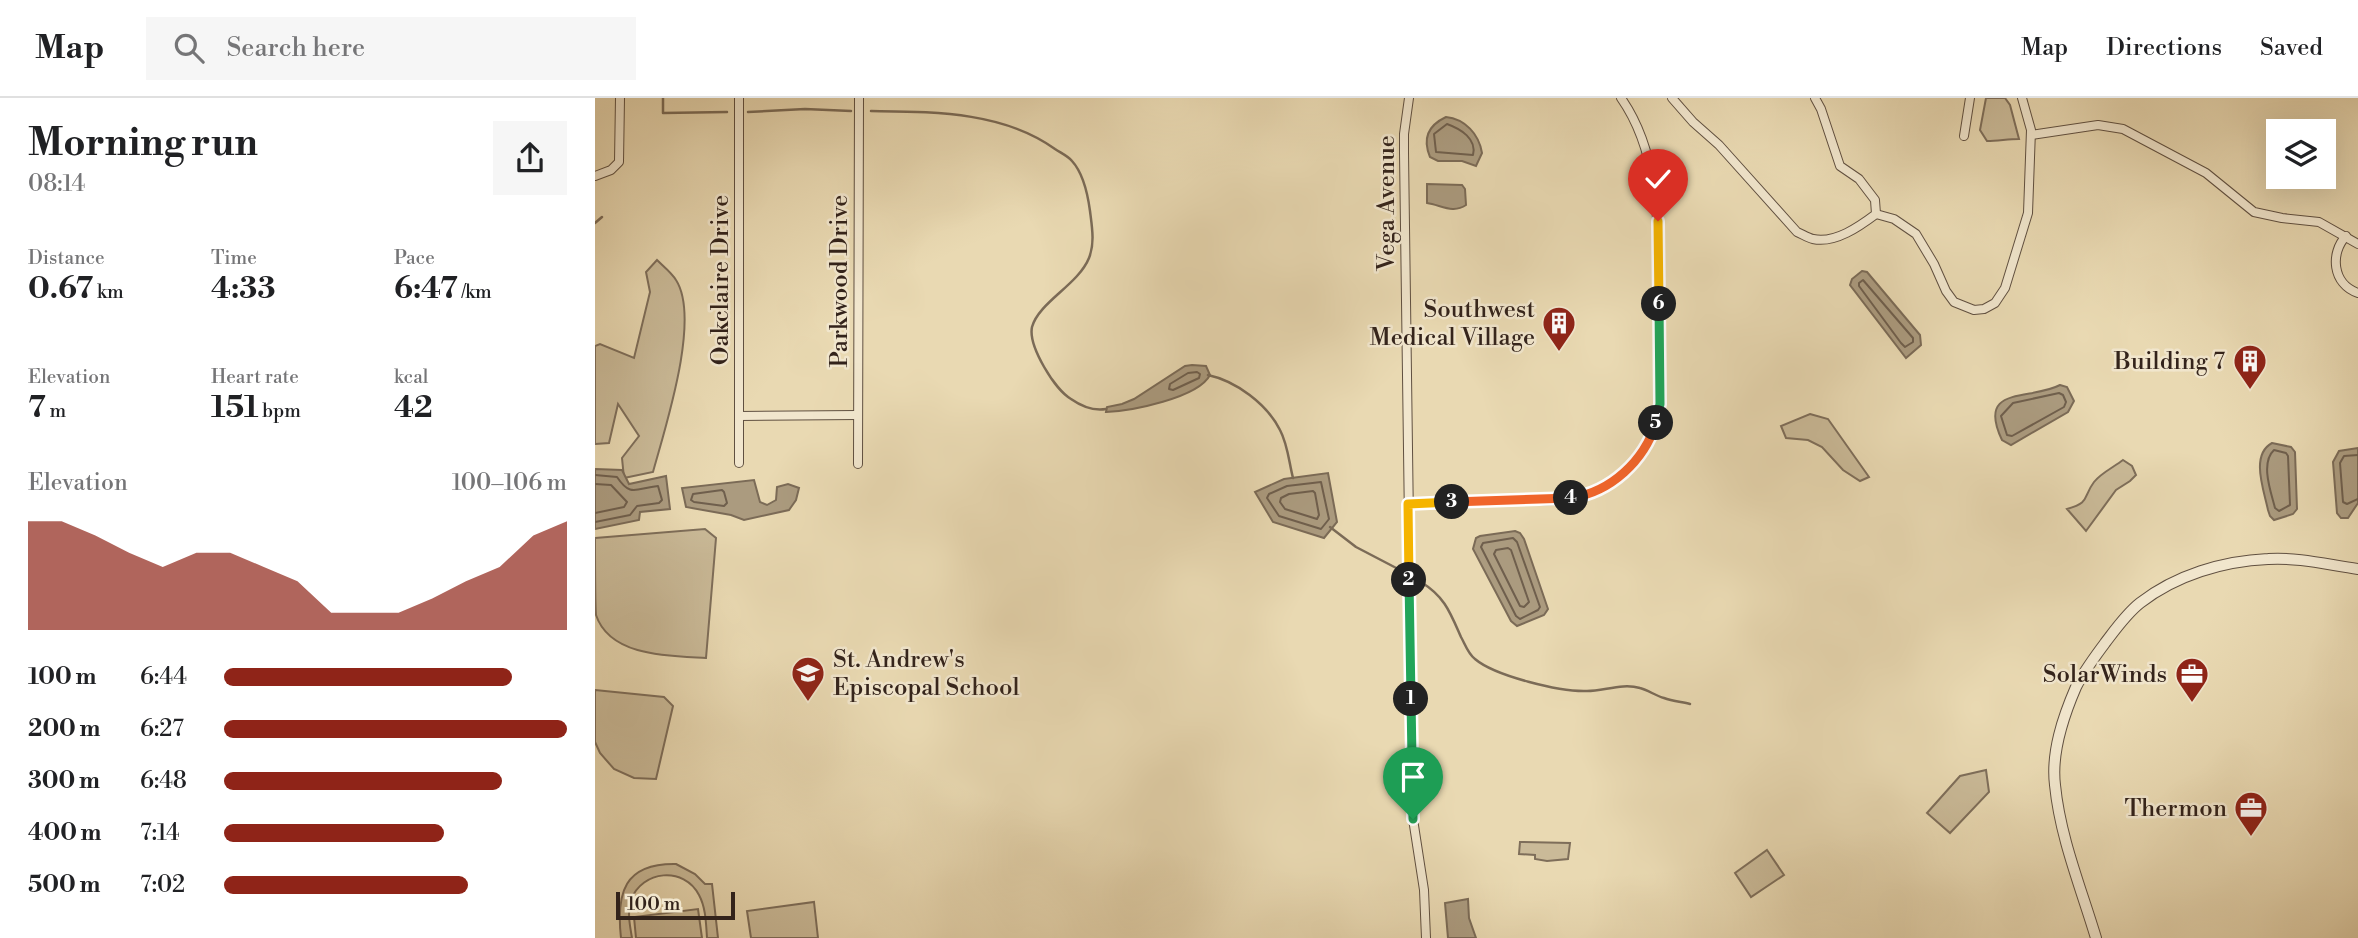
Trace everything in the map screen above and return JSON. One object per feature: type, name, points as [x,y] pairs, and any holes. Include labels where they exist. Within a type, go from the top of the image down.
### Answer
[{"type":"street","points":[[595,176],[611,170],[619,162],[620,98]]},
{"type":"street","name":"Oakclaire Drive","points":[[739,98],[739,463]]},
{"type":"street","name":"Parkwood Drive","points":[[858,464],[859,98]]},
{"type":"street","name":"Vega Avenue","points":[[1409,98],[1404,134],[1413,819],[1424,890],[1426,938]]},
{"type":"street","points":[[1408,504],[1576,498],[1609,483],[1636,462],[1645,449],[1653,433],[1660,404],[1658,221],[1642,139],[1621,98]]},
{"type":"street","points":[[1672,98],[1693,122],[1719,145],[1797,232],[1814,240],[1836,236],[1859,227],[1877,214]]},
{"type":"street","points":[[1815,98],[1840,166],[1859,179],[1875,200],[1877,214]]},
{"type":"street","points":[[1964,136],[1970,98]]},
{"type":"street","points":[[1877,214],[1894,219],[1916,234],[1954,302],[1974,310],[1984,309],[1995,303],[2005,288],[2028,213],[2031,135],[2022,98]]},
{"type":"street","points":[[2031,135],[2098,125],[2123,129],[2206,173],[2254,212],[2319,222],[2358,244]]},
{"type":"street","points":[[2346,236],[2339,244],[2334,259],[2344,284],[2358,293]]},
{"type":"street","points":[[739,416],[858,415]]},
{"type":"street","points":[[2096,938],[2062,827],[2054,782],[2058,740],[2065,713],[2084,671],[2118,626],[2139,604],[2164,588],[2199,572],[2235,563],[2268,559],[2358,569]]},
{"type":"shaded area","points":[[1986,98],[2005,98],[2010,105],[2019,139],[1987,141],[1980,130]]},
{"type":"shaded area","points":[[657,260],[674,277],[683,298],[683,346],[672,402],[653,472],[624,478],[622,458],[639,436],[618,404],[609,443],[595,444],[595,346],[600,344],[634,358],[650,292],[646,272]]},
{"type":"shaded area","points":[[1810,414],[1828,419],[1869,477],[1860,481],[1843,470],[1822,447],[1808,440],[1786,438],[1781,426]]},
{"type":"shaded area","points":[[2123,460],[2132,466],[2136,475],[2116,490],[2086,531],[2067,509],[2083,502],[2097,479]]},
{"type":"shaded area","points":[[705,529],[716,538],[706,658],[643,652],[627,647],[603,629],[596,615],[595,538]]},
{"type":"shaded area","points":[[595,690],[664,697],[673,706],[656,779],[634,778],[614,769],[600,753],[595,742]]},
{"type":"shaded area","points":[[1986,770],[1989,792],[1950,833],[1927,813],[1960,776]]},
{"type":"shaded area","points":[[1520,842],[1570,843],[1568,859],[1547,861],[1535,859],[1535,855],[1519,854]]},
{"type":"shaded area","points":[[1767,850],[1784,875],[1751,897],[1735,873]]},
{"type":"shaded area","points":[[676,864],[695,874],[705,884],[712,884],[718,938],[707,938],[703,905],[692,886],[684,879],[663,875],[644,882],[636,890],[629,909],[632,938],[621,938],[620,907],[627,884],[634,875],[645,869]]},
{"type":"shaded area","points":[[814,902],[818,938],[751,938],[747,911]]},
{"type":"shaded area","points":[[698,909],[702,938],[636,938],[634,917]]},
{"type":"water","points":[[1446,117],[1465,124],[1478,140],[1482,153],[1476,166],[1462,161],[1438,161],[1430,157],[1427,138],[1431,128]]},
{"type":"water","points":[[1427,184],[1462,185],[1465,189],[1466,205],[1452,209],[1427,203]]},
{"type":"water","points":[[1862,271],[1867,272],[1920,335],[1921,345],[1906,358],[1850,285],[1852,279]]},
{"type":"water","points":[[1185,366],[1206,366],[1210,375],[1192,390],[1163,402],[1106,412],[1107,407],[1134,399]]},
{"type":"water","points":[[2060,385],[2067,387],[2074,401],[2068,412],[2011,445],[2002,440],[1996,423],[1996,410],[2001,403],[2010,398]]},
{"type":"water","points":[[2272,443],[2291,447],[2295,452],[2297,509],[2293,514],[2274,520],[2268,510],[2260,474],[2262,456]]},
{"type":"water","points":[[2358,448],[2358,503],[2348,518],[2341,518],[2337,513],[2333,462],[2339,451]]},
{"type":"water","points":[[595,469],[622,470],[629,484],[666,476],[670,509],[640,512],[639,520],[595,529]]},
{"type":"water","points":[[1328,473],[1337,522],[1324,538],[1273,522],[1255,492],[1284,479]]},
{"type":"water","points":[[754,480],[760,502],[767,505],[776,500],[777,487],[788,484],[799,488],[796,500],[789,510],[744,520],[686,507],[682,488]]},
{"type":"water","points":[[1515,531],[1524,539],[1548,609],[1544,615],[1517,626],[1511,621],[1473,549],[1476,538],[1480,536]]},
{"type":"water","points":[[1468,899],[1469,918],[1476,938],[1448,938],[1445,903]]},
{"type":"waterway","points":[[663,98],[663,113],[727,112]]},
{"type":"waterway","points":[[748,112],[805,109],[851,111]]},
{"type":"waterway","points":[[871,111],[942,113],[1013,127],[1034,136],[1076,166],[1088,199],[1093,235],[1091,252],[1084,268],[1042,309],[1032,327],[1032,335],[1038,356],[1058,387],[1075,402],[1106,409]]},
{"type":"waterway","points":[[595,223],[602,217]]},
{"type":"waterway","points":[[1208,375],[1240,388],[1267,411],[1283,436],[1293,478]]},
{"type":"waterway","points":[[1330,527],[1356,547],[1402,571]]},
{"type":"waterway","points":[[1421,582],[1436,593],[1446,606],[1470,654],[1497,671],[1528,682],[1575,691],[1633,687],[1690,704]]},
{"type":"place","name":"Southwest Medical Village","points":[[1559,353]]},
{"type":"place","name":"Building 7","points":[[2250,391]]},
{"type":"place","name":"St. Andrew's Episcopal School","points":[[808,703]]},
{"type":"place","name":"SolarWinds","points":[[2192,704]]},
{"type":"place","name":"Thermon","points":[[2251,838]]},
{"type":"route","points":[[1413,819],[1408,504],[1576,498],[1609,483],[1636,462],[1653,433],[1660,404],[1658,221]]}]
